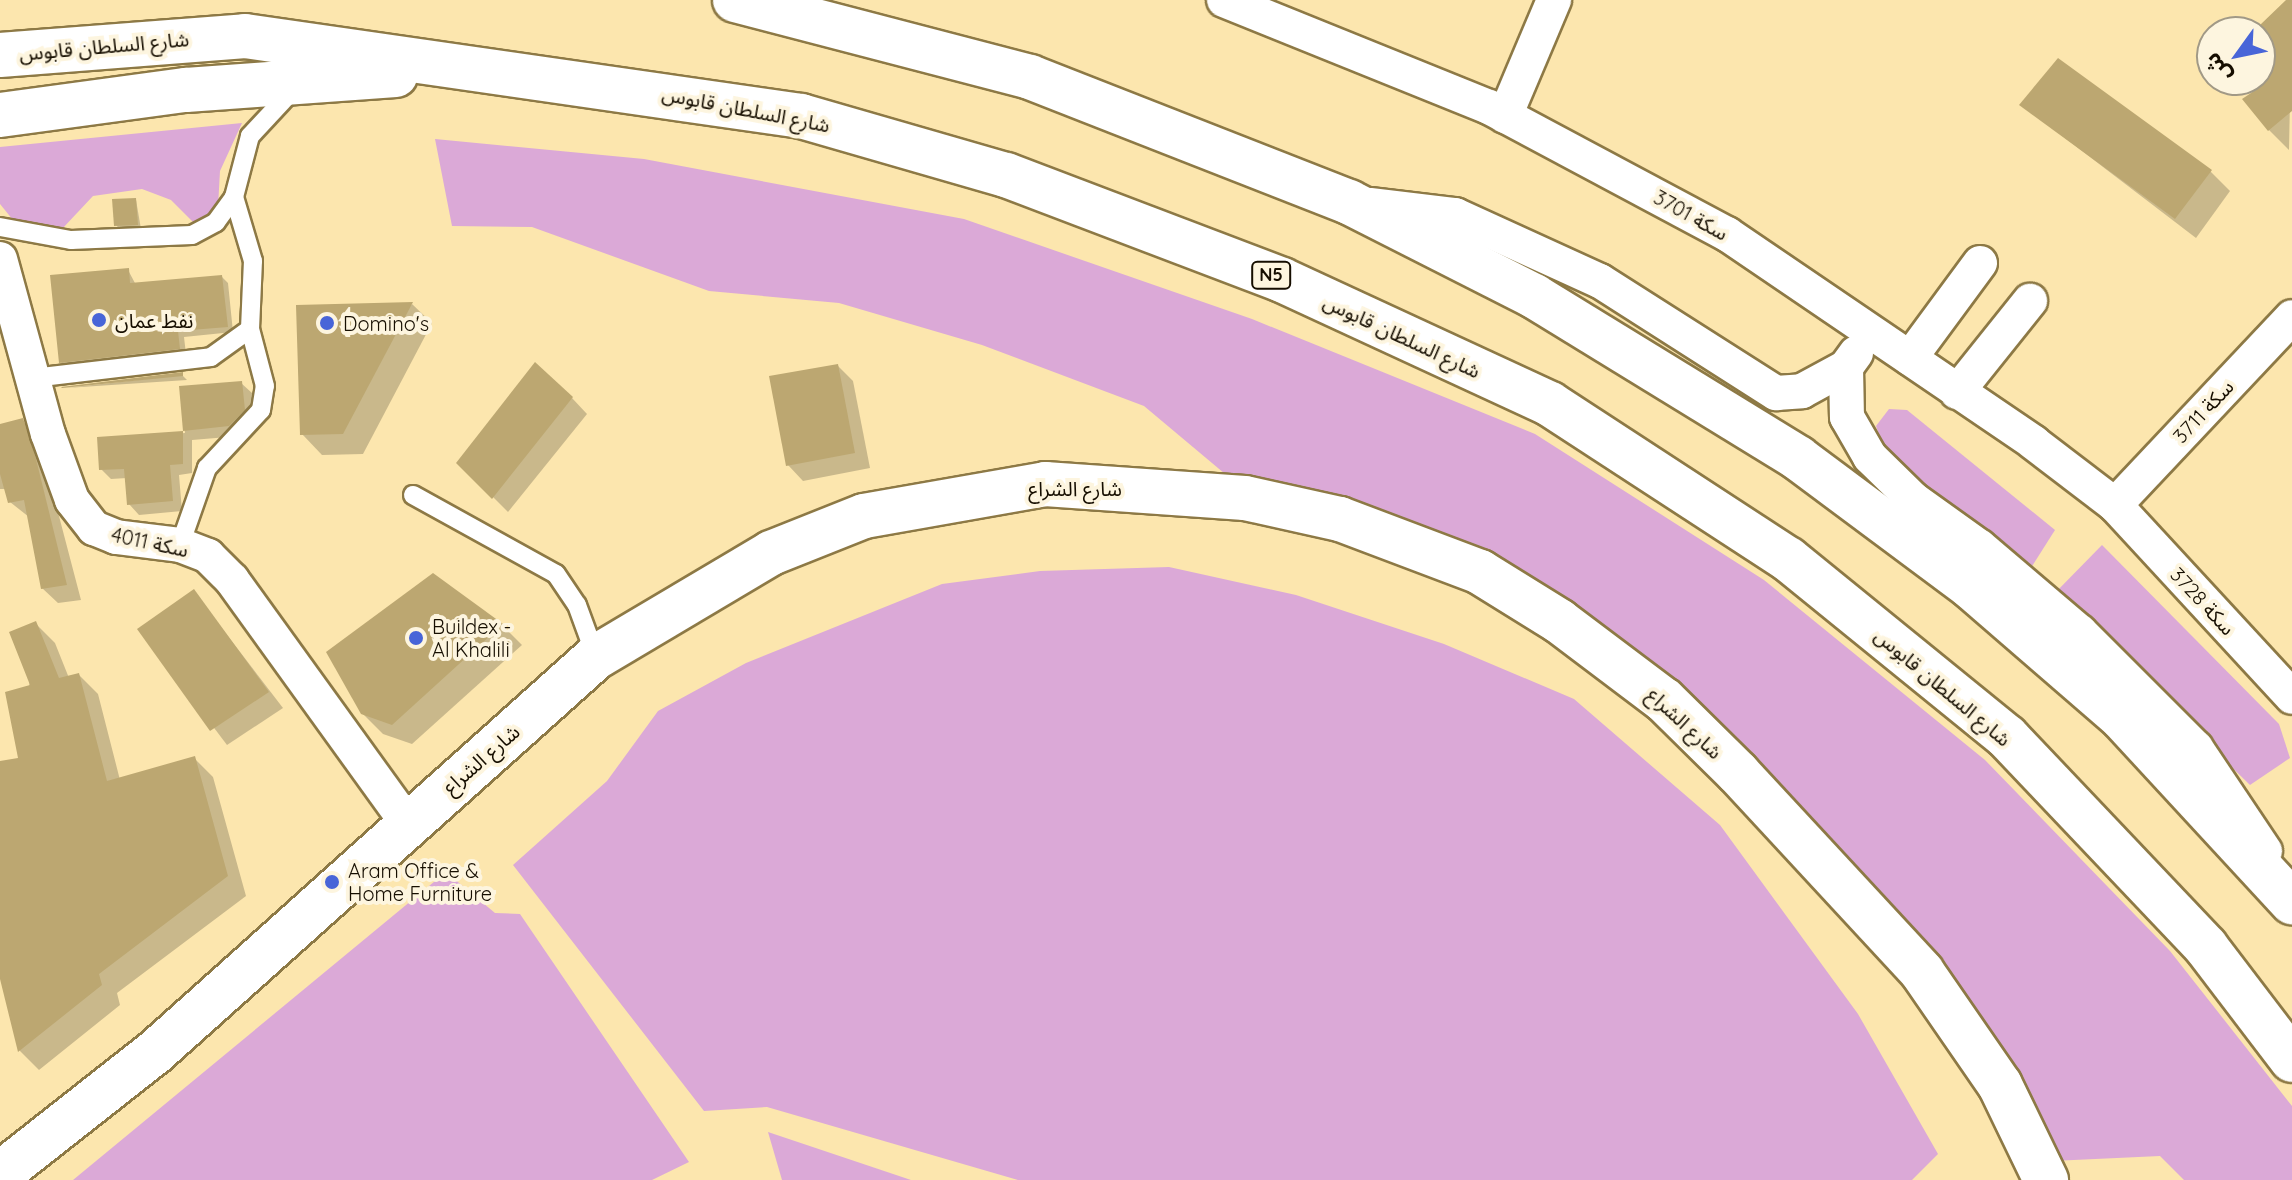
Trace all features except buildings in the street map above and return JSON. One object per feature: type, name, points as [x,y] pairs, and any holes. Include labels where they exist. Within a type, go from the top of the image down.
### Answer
[{"type":"main road","points":[[735,0],[1030,77],[1349,202],[1534,296],[1798,458],[1971,587],[2122,718],[2292,902]]},
{"type":"main road","name":"شارع السلطان قابوس","points":[[0,55],[245,36],[605,84],[801,116],[1006,175],[1282,280],[1550,404],[1788,559],[2007,737],[2206,947],[2292,1060]]},
{"type":"main road","points":[[0,115],[186,90],[392,75],[605,84]]},
{"type":"main road","name":"شارع الشراع","points":[[0,1174],[154,1053],[407,823],[596,657],[771,553],[864,516],[968,494],[1045,484],[1245,498],[1402,539],[1480,572],[1559,621],[1664,700],[1738,773],[1922,972],[2000,1085],[2040,1177]]},
{"type":"street","points":[[1505,116],[1554,0]]},
{"type":"street","name":"سكة 3701","points":[[1234,2],[1505,116],[1727,234],[1872,330],[2115,505]]},
{"type":"street","points":[[1349,202],[1455,215],[1600,281],[1776,393],[1802,391],[1846,367],[1872,330]]},
{"type":"street","name":"سكة 4011","points":[[0,259],[33,378],[72,500],[94,528],[116,537],[180,545],[208,556],[232,580],[407,823]]},
{"type":"street","points":[[1910,358],[1980,263]]},
{"type":"street","points":[[1957,392],[2030,301]]},
{"type":"street","name":"سكة 3711","points":[[2115,505],[2292,317]]},
{"type":"street","points":[[1846,367],[1847,417],[1870,457],[1913,499],[1980,547],[2080,632],[2196,748],[2292,891]]},
{"type":"street","name":"سكة 3728","points":[[2115,505],[2292,697]]},
{"type":"lane","points":[[0,227],[71,240],[192,235],[216,222],[234,197],[250,136],[284,94],[312,81]]},
{"type":"lane","points":[[180,545],[207,468],[261,410],[265,386],[250,329],[253,261],[234,197]]},
{"type":"lane","points":[[33,378],[211,357],[250,329]]},
{"type":"lane","points":[[413,495],[556,574],[577,605],[596,657]]},
{"type":"shaded area","points":[[242,123],[220,171],[218,207],[196,225],[171,200],[142,189],[93,196],[62,229],[13,220],[0,204],[0,147]]},
{"type":"shaded area","points":[[435,139],[644,159],[964,219],[1252,319],[1535,434],[1764,580],[1985,760],[2170,951],[2292,1106],[2292,1180],[2184,1180],[2160,1156],[2052,1161],[2010,1079],[1565,613],[1243,489],[1144,406],[982,345],[839,303],[709,291],[532,227],[452,226]]},
{"type":"shaded area","points":[[1889,409],[1907,410],[2055,530],[2027,574],[1886,456],[1876,426]]},
{"type":"shaded area","points":[[2102,545],[2279,724],[2290,758],[2250,785],[2054,594]]},
{"type":"shaded area","points":[[1169,567],[1296,595],[1444,644],[1574,699],[1720,825],[1858,1014],[1938,1154],[1912,1180],[1018,1180],[767,1107],[704,1111],[513,865],[607,781],[658,711],[746,663],[942,584],[1040,571]]},
{"type":"shaded area","points":[[446,872],[495,913],[520,914],[689,1162],[652,1180],[73,1180]]},
{"type":"shaded area","points":[[768,1132],[911,1180],[782,1180]]},
{"type":"place","name":"نفط عمان","points":[[99,320]]},
{"type":"place","name":"Domino's","points":[[327,323]]},
{"type":"place","name":"Buildex - Al Khalili","points":[[416,638]]},
{"type":"place","name":"Aram Office & Home Furniture","points":[[332,882]]}]
